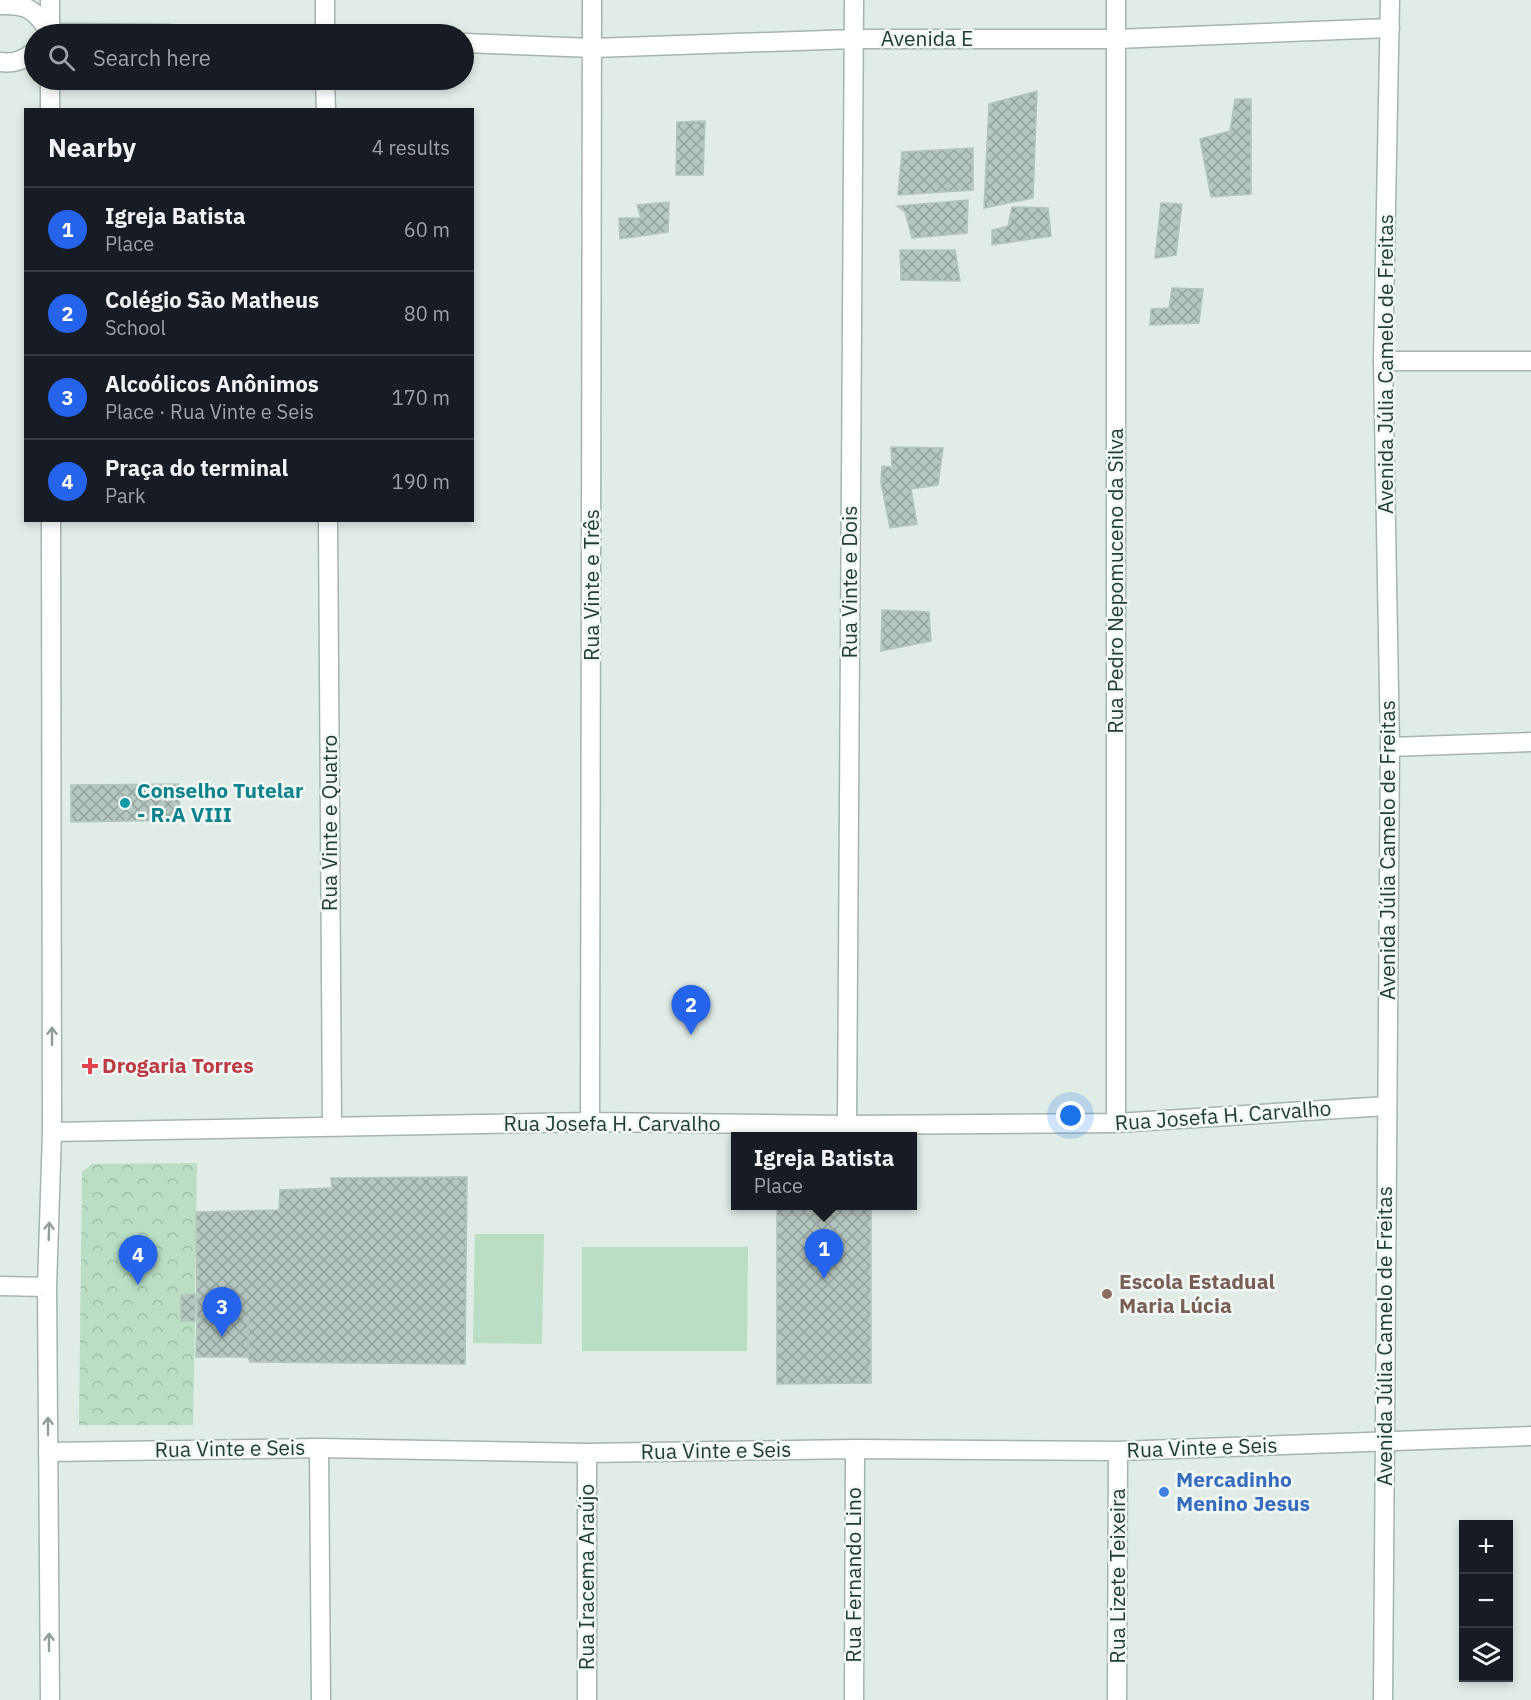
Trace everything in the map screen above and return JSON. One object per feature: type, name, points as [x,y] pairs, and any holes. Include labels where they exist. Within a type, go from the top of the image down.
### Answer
[{"type":"street","points":[[49,24],[50,0]]},
{"type":"street","points":[[325,0],[325,24]]},
{"type":"street","name":"Rua Vinte e Três","points":[[590,1122],[592,0]]},
{"type":"street","name":"Rua Vinte e Dois","points":[[847,1125],[854,0]]},
{"type":"street","name":"Rua Pedro Nepomuceno da Silva","points":[[1116,0],[1116,1123]]},
{"type":"street","name":"Avenida Júlia Camelo de Freitas","points":[[1383,1700],[1390,747],[1383,361],[1390,0]]},
{"type":"street","points":[[0,5],[19,5],[30,9],[44,24]]},
{"type":"street","name":"Avenida E","points":[[474,43],[593,48],[854,39],[1116,39],[1390,28]]},
{"type":"street","points":[[0,62],[11,63],[24,58]]},
{"type":"street","points":[[50,90],[50,108]]},
{"type":"street","points":[[325,90],[326,108]]},
{"type":"street","points":[[1383,361],[1531,361]]},
{"type":"street","points":[[50,1700],[47,1287],[52,1132],[51,522]]},
{"type":"street","name":"Rua Vinte e Quatro","points":[[328,522],[332,1126]]},
{"type":"street","points":[[1390,747],[1531,742]]},
{"type":"street","name":"Rua Josefa H. Carvalho","points":[[52,1132],[590,1122],[847,1125],[1116,1123],[1386,1106]]},
{"type":"street","points":[[0,1286],[47,1287]]},
{"type":"street","name":"Rua Vinte e Seis","points":[[48,1452],[319,1448],[587,1453],[855,1449],[1118,1451],[1531,1436]]},
{"type":"street","points":[[319,1448],[321,1700]]},
{"type":"street","name":"Rua Fernando Lino","points":[[854,1700],[855,1449]]},
{"type":"street","name":"Rua Lizete Teixeira","points":[[1117,1700],[1118,1451]]},
{"type":"street","name":"Rua Iracema Araújo","points":[[587,1453],[587,1700]]},
{"type":"green space","points":[[197,1163],[195,1294],[181,1295],[181,1321],[195,1321],[193,1425],[79,1425],[82,1172],[92,1164]]},
{"type":"green space","points":[[475,1234],[544,1234],[542,1344],[473,1343]]},
{"type":"green space","points":[[582,1247],[748,1247],[747,1351],[582,1351]]},
{"type":"building","points":[[1037,91],[1033,198],[984,208],[989,104]]},
{"type":"building","points":[[1235,99],[1251,99],[1251,194],[1211,197],[1200,139],[1230,131]]},
{"type":"building","points":[[705,121],[703,175],[676,175],[677,122]]},
{"type":"building","points":[[973,148],[973,190],[898,195],[902,152]]},
{"type":"building","points":[[968,200],[967,233],[912,238],[905,212],[897,206]]},
{"type":"building","points":[[669,202],[668,232],[620,239],[619,218],[641,218],[637,205]]},
{"type":"building","points":[[1161,203],[1182,204],[1176,255],[1155,258]]},
{"type":"building","points":[[1012,207],[1048,208],[1051,236],[992,245],[992,230],[1008,226]]},
{"type":"building","points":[[900,250],[955,250],[960,281],[901,280]]},
{"type":"building","points":[[1172,288],[1203,289],[1199,323],[1150,325],[1151,309],[1169,308]]},
{"type":"building","points":[[891,447],[943,448],[938,485],[911,489],[917,524],[890,528],[881,483],[882,466],[892,467]]},
{"type":"building","points":[[882,610],[929,612],[931,641],[881,651]]},
{"type":"building","name":"Conselho Tutelar - R.A VIII","points":[[179,784],[180,820],[71,822],[71,785]]},
{"type":"building","points":[[467,1177],[465,1364],[250,1362],[248,1316],[197,1318],[196,1212],[279,1210],[280,1190],[332,1188],[331,1178]]},
{"type":"building","points":[[777,1210],[871,1210],[871,1383],[777,1384]]},
{"type":"building","points":[[195,1294],[195,1321],[181,1321],[181,1295]]},
{"type":"building","points":[[248,1316],[248,1357],[196,1357],[197,1318]]},
{"type":"place","name":"Conselho Tutelar - R.A VIII","points":[[125,803]]},
{"type":"place","name":"Colégio São Matheus","points":[[691,1035]]},
{"type":"place","name":"Drogaria Torres","points":[[90,1066]]},
{"type":"place","name":"Igreja Batista","points":[[824,1279]]},
{"type":"place","name":"Praça do terminal","points":[[138,1285]]},
{"type":"place","name":"Escola Estadual Maria Lúcia","points":[[1107,1294]]},
{"type":"place","name":"Alcoólicos Anônimos","points":[[222,1337]]},
{"type":"place","name":"Mercadinho Menino Jesus","points":[[1164,1492]]}]
